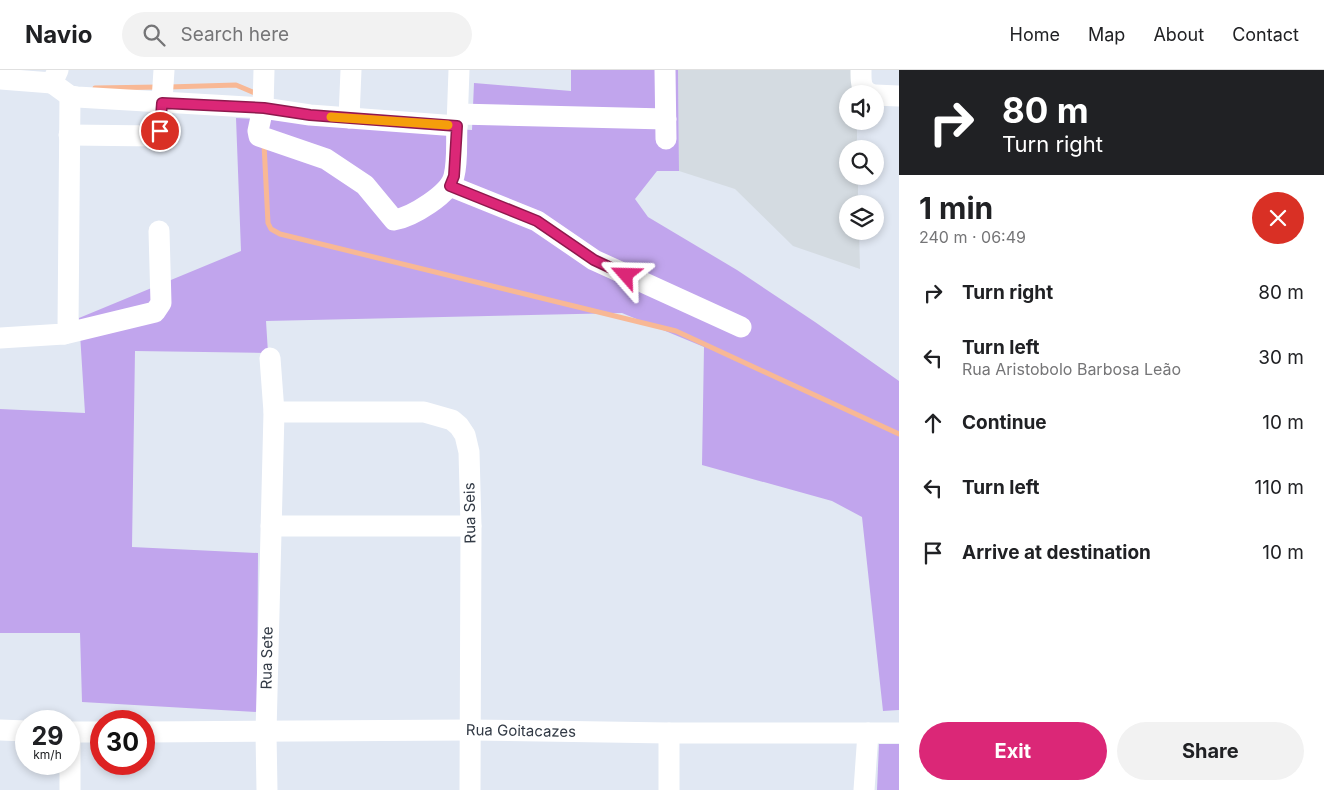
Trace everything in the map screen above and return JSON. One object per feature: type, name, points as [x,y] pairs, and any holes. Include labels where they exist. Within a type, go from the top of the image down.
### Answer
[{"type":"street","points":[[70,135],[157,136],[160,131],[164,70]]},
{"type":"street","points":[[264,70],[264,108],[258,132],[260,136],[326,159],[365,185],[394,220],[421,210],[450,186],[454,176],[459,70]]},
{"type":"street","points":[[349,118],[351,70]]},
{"type":"street","points":[[70,96],[264,108],[310,115],[424,123],[458,120],[666,129],[665,70]]},
{"type":"street","points":[[0,79],[55,77],[70,96],[68,328],[64,334]]},
{"type":"street","points":[[884,91],[899,96]]},
{"type":"street","points":[[450,186],[537,221],[594,260],[741,328]]},
{"type":"street","points":[[0,338],[64,334],[155,312],[161,303],[159,232]]},
{"type":"street","name":"Rua Sete","points":[[267,790],[266,733],[274,412],[270,358]]},
{"type":"street","name":"Rua Seis","points":[[274,412],[424,412],[452,420],[459,426],[464,435],[469,452],[471,526],[470,790]]},
{"type":"street","points":[[271,526],[471,526]]},
{"type":"street","points":[[0,730],[15,731]]},
{"type":"street","name":"Rua Goitacazes","points":[[155,732],[266,733],[470,730],[669,733],[899,733]]},
{"type":"street","points":[[864,790],[868,732]]},
{"type":"street","points":[[669,733],[669,790]]},
{"type":"street","points":[[70,775],[70,790]]},
{"type":"shaded area","points":[[571,70],[678,70],[679,171],[657,171],[635,199],[648,217],[737,270],[899,381],[899,710],[883,711],[862,517],[832,501],[702,465],[704,347],[622,313],[266,321],[268,353],[135,351],[132,547],[258,553],[257,712],[82,702],[80,633],[0,633],[0,409],[85,413],[79,318],[241,251],[236,118],[472,130],[474,83],[571,91]]},
{"type":"shaded area","points":[[678,70],[855,70],[856,85],[839,85],[839,130],[857,130],[857,140],[839,140],[839,185],[858,185],[858,195],[839,195],[839,240],[859,240],[860,269],[793,246],[735,189],[679,171]]},
{"type":"shaded area","points":[[879,744],[899,744],[899,790],[877,790]]},
{"type":"waterway","points":[[168,87],[236,85],[257,94]]},
{"type":"waterway","points":[[95,88],[159,87]]},
{"type":"waterway","points":[[264,144],[268,223],[271,229],[280,234],[676,331],[899,434]]},
{"type":"slow traffic","points":[[331,117],[448,125]]},
{"type":"route","points":[[160,131],[162,103],[264,108],[310,115],[457,126],[454,176],[450,186],[537,221],[594,260],[626,275]]}]
